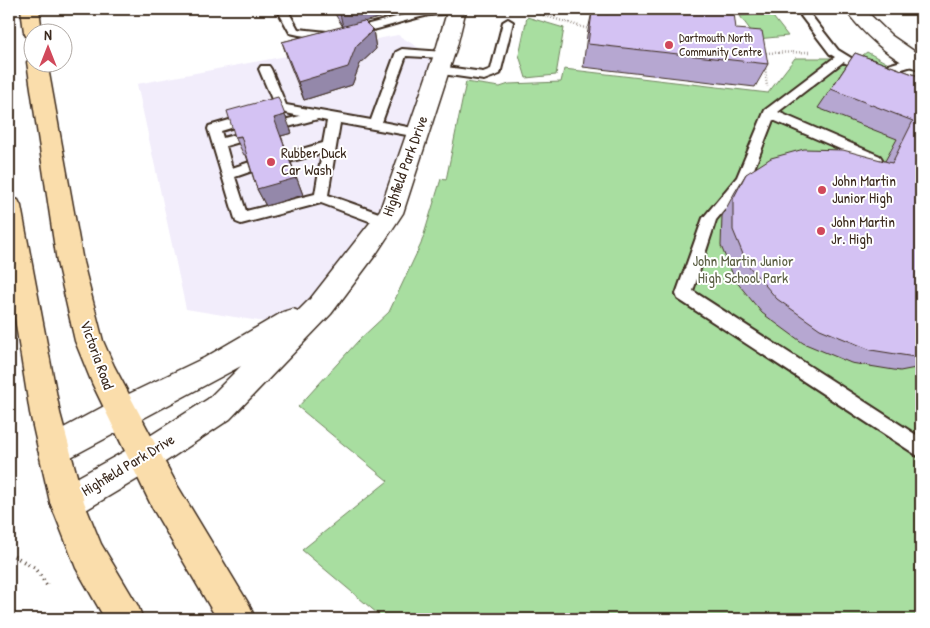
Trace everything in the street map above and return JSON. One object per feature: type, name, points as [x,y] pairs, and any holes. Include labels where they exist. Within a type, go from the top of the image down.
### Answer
[{"type":"main road","points":[[30,9],[32,22]]},
{"type":"main road","name":"Victoria Road","points":[[39,72],[70,262],[89,341],[102,374],[165,497],[237,619]]},
{"type":"main road","points":[[9,206],[44,407],[67,502],[88,556],[125,619]]},
{"type":"street","name":"Highfield Park Drive","points":[[67,502],[145,457],[219,408],[321,306],[391,213],[442,63],[457,9]]},
{"type":"street","points":[[854,9],[882,37],[918,62]]},
{"type":"street","name":"Highfield Park Drive","points":[[54,450],[121,413],[214,367],[321,306]]},
{"type":"lane","points":[[282,9],[294,31],[311,36],[332,35],[377,28],[420,11],[457,9]]},
{"type":"lane","points":[[806,16],[838,55],[894,81]]},
{"type":"lane","points":[[375,125],[402,52],[484,76],[496,71],[508,22]]},
{"type":"lane","points":[[838,55],[769,113],[742,179],[710,218],[684,294],[921,449]]},
{"type":"lane","points":[[868,70],[918,62]]},
{"type":"lane","points":[[265,69],[272,111]]},
{"type":"lane","points":[[385,221],[321,198],[241,218],[214,129],[272,111],[318,115],[418,133]]},
{"type":"lane","points":[[769,113],[875,158]]},
{"type":"lane","points":[[288,123],[318,115]]},
{"type":"lane","points":[[321,198],[334,118]]},
{"type":"lane","points":[[218,144],[238,138]]},
{"type":"lane","points":[[289,157],[329,146]]},
{"type":"lane","points":[[228,174],[253,166]]},
{"type":"path","points":[[523,9],[594,31]]},
{"type":"path","points":[[756,47],[764,53],[767,88]]},
{"type":"path","points":[[754,52],[838,55]]},
{"type":"path","points":[[9,553],[35,568],[49,588]]},
{"type":"shaded area","points":[[398,35],[445,64],[420,160],[389,226],[308,329],[186,309],[137,84]]},
{"type":"green space","points":[[770,13],[788,36],[757,39],[740,16]]},
{"type":"green space","points":[[527,17],[564,28],[556,75],[526,78],[519,55]]},
{"type":"green space","name":"John Martin Junior High School Park","points":[[867,52],[921,82],[921,619],[384,619],[302,550],[388,481],[298,407],[358,341],[389,312],[421,244],[441,179],[446,180],[466,82],[500,87],[509,84],[561,82],[564,69],[768,93],[795,58],[859,58]]},
{"type":"building","points":[[608,9],[707,9],[734,13],[736,29],[762,31],[768,64],[588,44],[592,12],[608,14]]},
{"type":"building","points":[[364,21],[373,30],[356,46],[348,67],[298,82],[282,42]]},
{"type":"building","name":"John Martin Jr. High","points":[[855,53],[921,77],[921,358],[871,350],[820,329],[777,299],[747,264],[733,230],[733,199],[746,174],[771,158],[804,149],[843,150],[892,163],[913,121],[831,89]]},
{"type":"building","name":"Rubber Duck Car Wash","points":[[278,97],[285,115],[274,118],[296,178],[257,189],[241,136],[235,137],[227,111]]},
{"type":"place","name":"Dartmouth North Community Centre","points":[[669,45]]},
{"type":"place","name":"Rubber Duck Car Wash","points":[[271,162]]},
{"type":"place","name":"John Martin Junior High","points":[[822,190]]},
{"type":"place","name":"John Martin Jr. High","points":[[821,231]]}]
